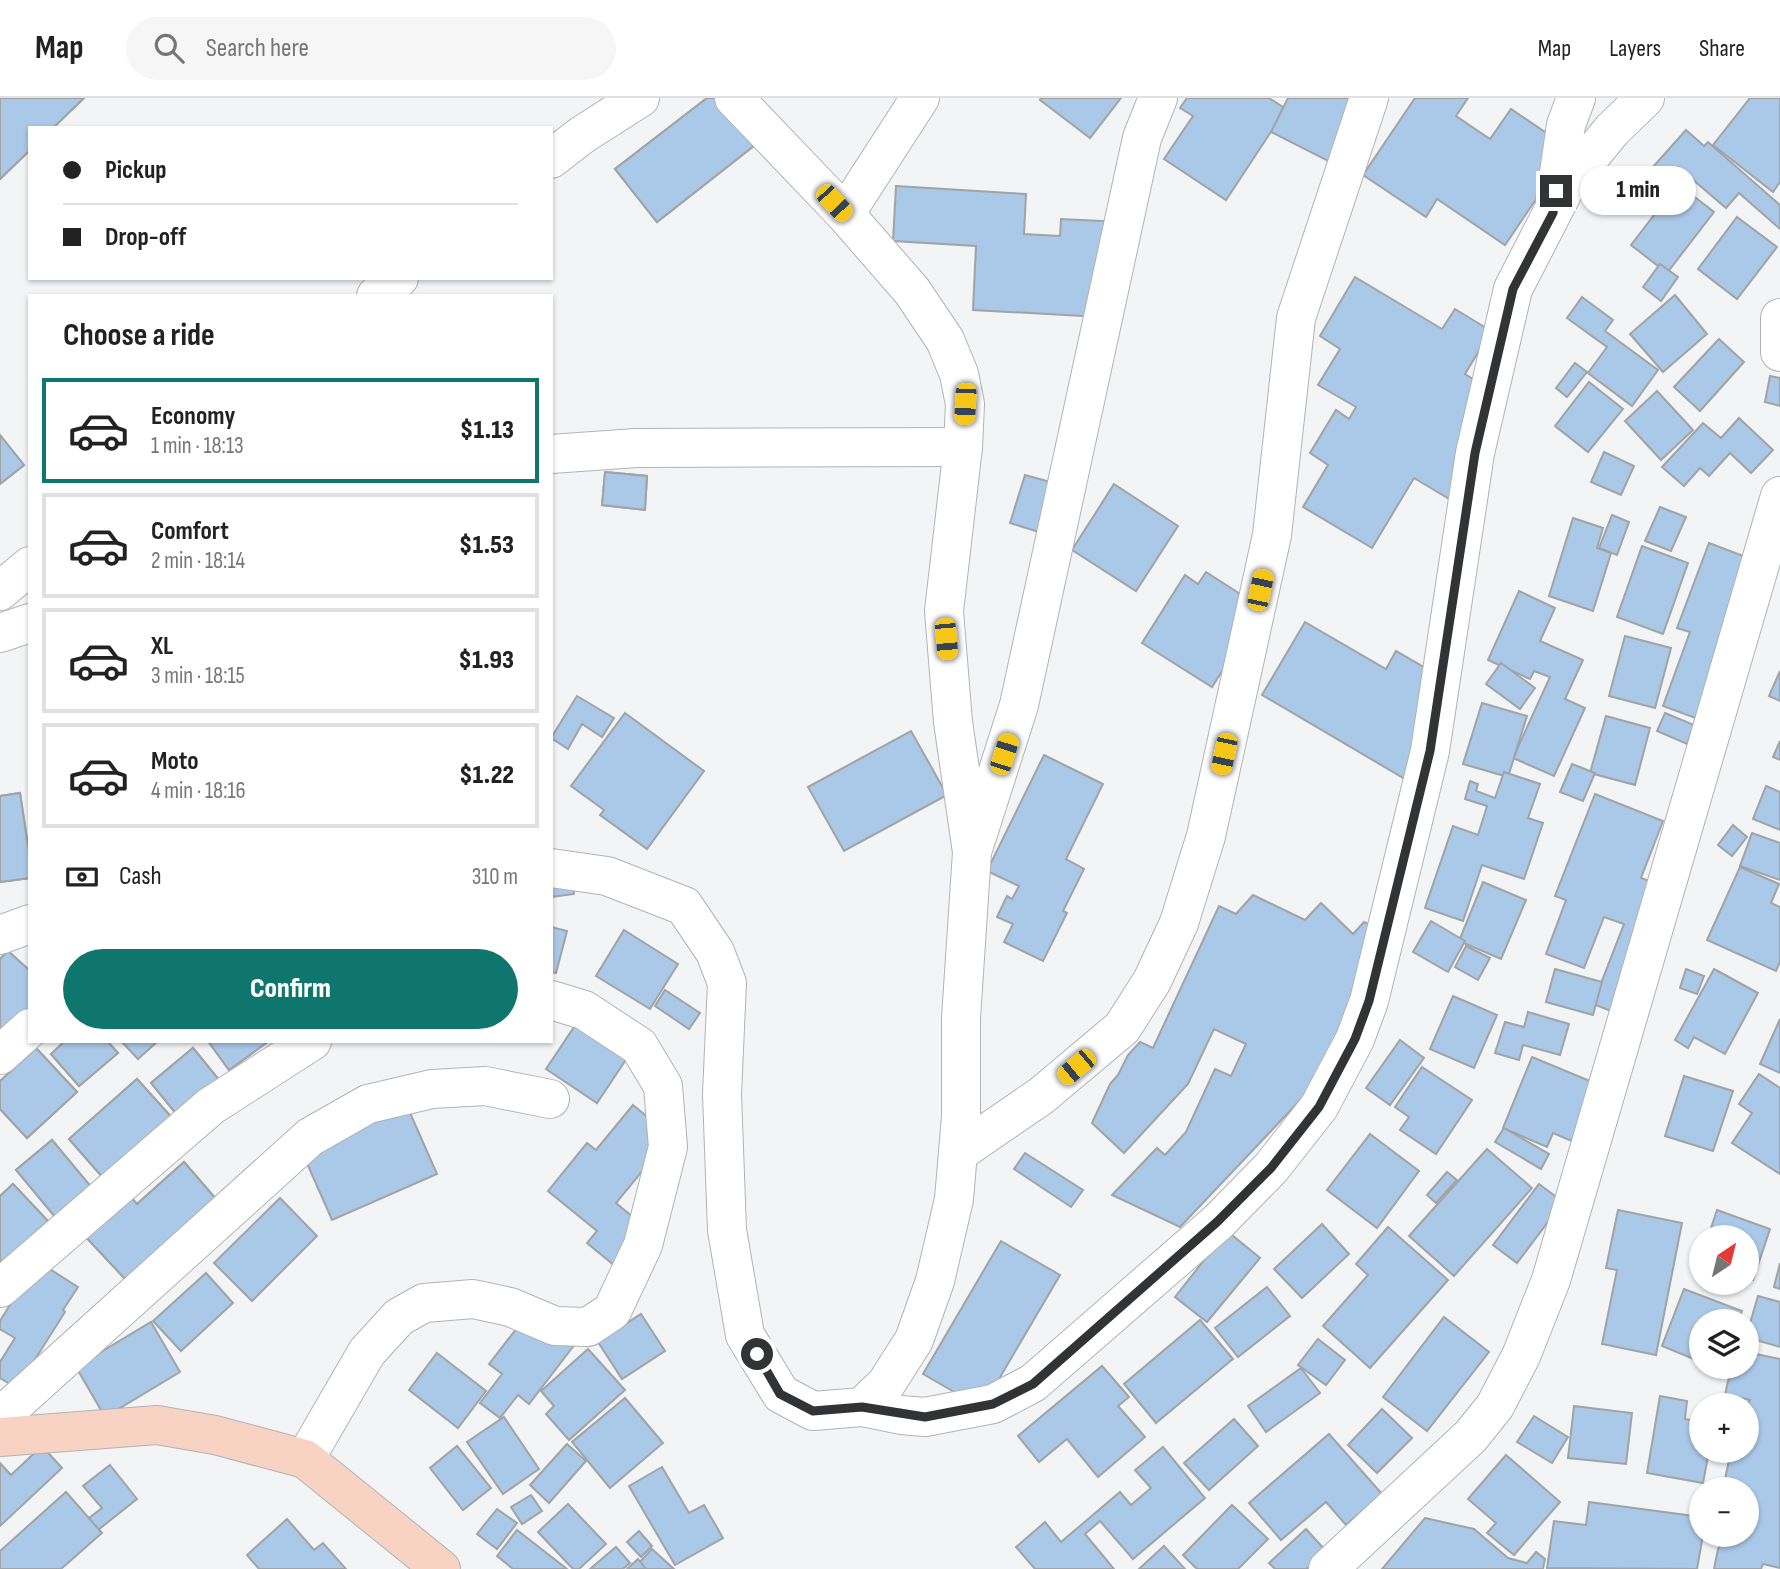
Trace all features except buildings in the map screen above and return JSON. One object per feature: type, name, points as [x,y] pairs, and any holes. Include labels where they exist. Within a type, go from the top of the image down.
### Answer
[{"type":"main road","points":[[0,1437],[157,1425],[215,1435],[305,1460],[428,1565]]},
{"type":"street","points":[[553,157],[639,98]]},
{"type":"street","points":[[734,98],[845,215],[912,291],[945,340],[959,374],[965,404],[963,447],[944,611],[953,722],[972,852],[961,1018],[961,1117],[954,1199],[934,1280],[914,1340],[886,1384],[862,1407]]},
{"type":"street","points":[[845,215],[920,98]]},
{"type":"street","points":[[972,852],[1019,705],[1142,138],[1158,98]]},
{"type":"street","points":[[958,1153],[1041,1096],[1122,1028],[1152,981],[1179,923],[1206,836],[1272,535],[1296,318],[1369,98]]},
{"type":"street","points":[[1553,213],[1566,125],[1576,98]]},
{"type":"street","points":[[553,868],[607,876],[684,906],[715,952],[727,983],[722,1094],[727,1230],[745,1335],[780,1394],[813,1411],[862,1407],[925,1417],[993,1404],[1033,1384],[1217,1222],[1271,1168],[1319,1107],[1355,1039],[1369,1001],[1430,751],[1475,453],[1513,289],[1566,186],[1612,130],[1645,98]]},
{"type":"street","points":[[379,294],[396,280]]},
{"type":"street","points":[[1780,318],[1780,352]]},
{"type":"street","points":[[553,454],[636,448],[963,447]]},
{"type":"street","points":[[1328,1569],[1471,1436],[1495,1406],[1521,1356],[1551,1280],[1766,601],[1780,496]]},
{"type":"street","points":[[0,591],[28,568]]},
{"type":"street","points":[[0,633],[28,624]]},
{"type":"street","points":[[0,935],[28,925]]},
{"type":"street","points":[[305,1460],[367,1352],[398,1317],[424,1303],[473,1299],[510,1307],[555,1326],[588,1327],[612,1311],[643,1245],[668,1147],[663,1086],[639,1046],[584,1010],[553,1001]]},
{"type":"street","points":[[0,1055],[28,1030]]},
{"type":"street","points":[[0,1289],[211,1106],[309,1043]]},
{"type":"street","points":[[0,1417],[310,1137],[368,1104],[432,1089],[485,1086],[550,1099]]},
{"type":"route","points":[[757,1354],[780,1394],[813,1411],[862,1407],[925,1417],[993,1404],[1033,1384],[1217,1222],[1271,1168],[1319,1107],[1355,1039],[1369,1001],[1430,751],[1475,453],[1513,289],[1553,213],[1556,191]]}]
